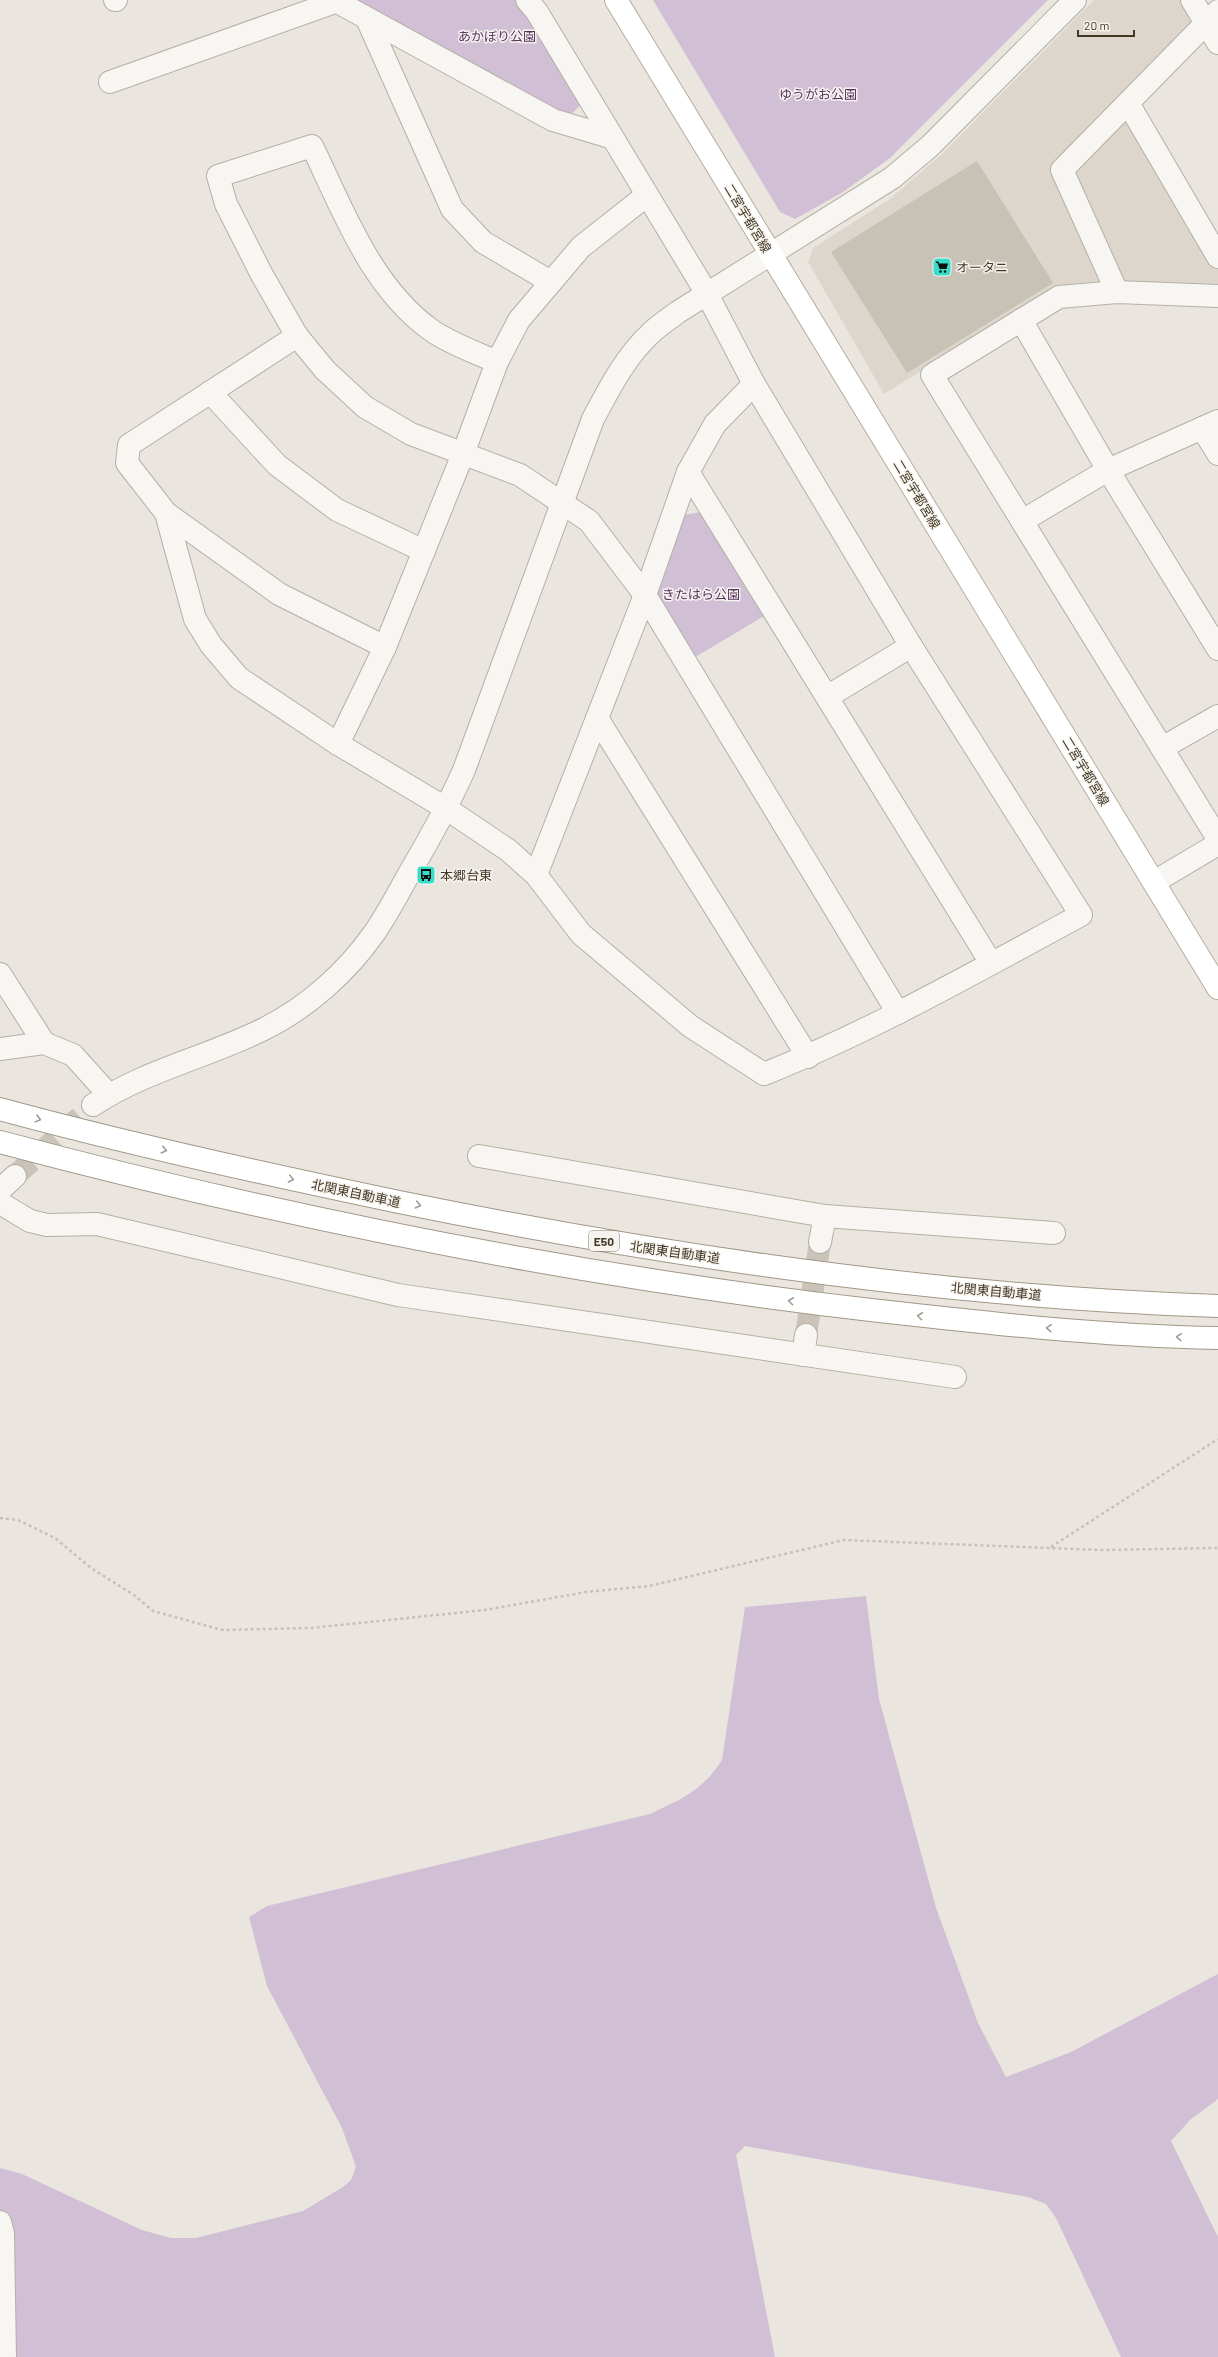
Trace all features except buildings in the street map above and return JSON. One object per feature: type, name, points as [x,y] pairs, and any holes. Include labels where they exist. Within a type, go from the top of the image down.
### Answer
[{"type":"main road","name":"二宮宇都宮線","points":[[616,0],[1218,988]]},
{"type":"main road","name":"北関東自動車道","points":[[0,1109],[89,1133],[267,1175],[611,1242],[786,1268],[975,1290],[1218,1306]]},
{"type":"main road","points":[[0,1142],[256,1205],[463,1248],[606,1274],[791,1301],[970,1322],[1175,1337],[1218,1338]]},
{"type":"street","points":[[166,513],[195,619],[211,645],[239,678],[338,744],[447,809],[508,850],[536,875],[580,934],[690,1026],[764,1074],[808,1057],[898,1013],[1081,915],[911,646],[754,384],[707,294],[610,137],[537,12],[527,0]]},
{"type":"street","points":[[0,1049],[44,1043],[73,1055],[101,1100],[146,1076],[219,1049],[265,1028],[330,984],[375,932],[447,809],[464,770],[593,419],[614,381],[632,353],[651,332],[707,294],[892,178],[930,146],[1075,0]]},
{"type":"street","points":[[1192,0],[1212,17],[1218,43]]},
{"type":"street","points":[[110,82],[334,1],[554,120],[610,137]]},
{"type":"street","points":[[1117,292],[1062,170],[1212,17]]},
{"type":"street","points":[[367,19],[452,209],[483,242],[551,282]]},
{"type":"street","points":[[1128,102],[1218,257]]},
{"type":"street","points":[[497,362],[432,331],[393,294],[358,241],[312,146],[218,176],[226,204],[262,275],[297,336],[325,370],[365,407],[411,434],[520,475],[589,521],[645,595],[898,1013]]},
{"type":"street","points":[[338,744],[385,647],[463,454],[497,362],[519,320],[581,247],[647,195]]},
{"type":"street","points":[[1218,296],[1117,292],[1059,297],[932,375],[1218,839]]},
{"type":"street","points":[[1021,320],[1108,470],[1218,649]]},
{"type":"street","points":[[297,336],[128,445],[127,463],[166,513],[278,594],[385,647]]},
{"type":"street","points":[[536,875],[645,595],[688,472],[715,424],[754,384]]},
{"type":"street","points":[[210,392],[277,465],[331,505],[424,551]]},
{"type":"street","points":[[1022,521],[1108,470],[1210,424],[1218,454]]},
{"type":"street","points":[[688,472],[991,963]]},
{"type":"street","points":[[827,697],[911,646]]},
{"type":"street","points":[[1162,748],[1218,716]]},
{"type":"street","points":[[597,718],[808,1057]]},
{"type":"street","points":[[1154,882],[1218,844]]},
{"type":"street","points":[[0,974],[44,1043]]},
{"type":"street","points":[[479,1156],[825,1216],[1054,1233]]},
{"type":"street","points":[[0,1203],[30,1220],[47,1225],[97,1224],[398,1295],[805,1345],[955,1377]]},
{"type":"street","points":[[820,1242],[825,1216]]},
{"type":"street","points":[[0,2222],[3,2234],[5,2357]]},
{"type":"path","points":[[1050,1547],[1218,1439]]},
{"type":"path","points":[[0,1518],[18,1520],[55,1538],[91,1568],[134,1595],[153,1611],[222,1630],[319,1627],[485,1610],[586,1592],[649,1586],[844,1540],[1100,1550],[1218,1548]]},
{"type":"shaded area","points":[[1094,0],[1180,0],[1191,18],[1191,26],[1115,99],[1218,270],[1218,286],[1057,288],[884,394],[808,262],[813,248],[890,199],[943,153]]},
{"type":"green space","name":"あかぼり公園","points":[[353,0],[518,0],[581,104],[570,116]]},
{"type":"green space","name":"ゆうがお公園","points":[[653,0],[1048,0],[890,158],[843,192],[795,219],[780,212]]},
{"type":"green space","name":"きたはら公園","points":[[701,512],[764,616],[692,659],[657,605],[655,589],[683,515]]},
{"type":"green space","points":[[866,1596],[879,1699],[936,1908],[978,2023],[1006,2077],[1071,2052],[1218,1974],[1218,2099],[1190,2120],[1171,2141],[1218,2237],[1218,2357],[1121,2357],[1056,2218],[1046,2204],[1028,2197],[745,2146],[736,2155],[775,2357],[0,2357],[0,2168],[22,2174],[142,2230],[171,2238],[196,2238],[303,2211],[343,2187],[351,2180],[356,2167],[342,2128],[267,1986],[249,1917],[267,1906],[650,1814],[682,1798],[691,1793],[707,1779],[722,1760],[745,1607]]},
{"type":"tunnel","points":[[15,1176],[93,1105]]},
{"type":"tunnel","points":[[806,1335],[820,1242]]},
{"type":"place","name":"オータニ","points":[[942,267]]},
{"type":"place","name":"本郷台東","points":[[426,875]]}]
